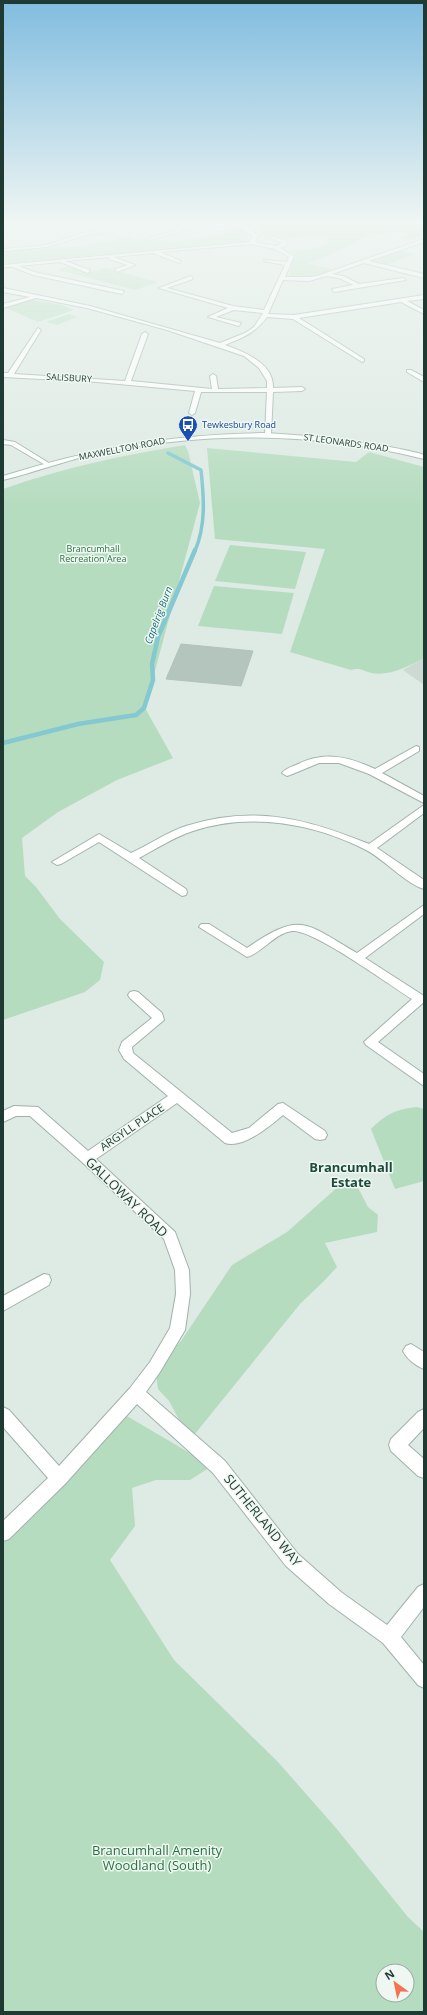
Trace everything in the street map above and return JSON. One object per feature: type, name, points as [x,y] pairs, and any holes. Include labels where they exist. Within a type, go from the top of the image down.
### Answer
[{"type":"street","points":[[126,318],[220,345],[246,356],[261,368],[270,380],[268,434]]},
{"type":"street","points":[[214,318],[239,324]]},
{"type":"street","points":[[220,345],[252,332],[263,318]]},
{"type":"street","points":[[296,318],[362,360]]},
{"type":"street","points":[[10,375],[38,330]]},
{"type":"street","points":[[127,383],[145,334]]},
{"type":"street","points":[[408,371],[424,380]]},
{"type":"street","name":"SALISBURY","points":[[3,375],[127,383],[215,392],[302,389]]},
{"type":"street","points":[[213,376],[215,392]]},
{"type":"street","points":[[192,413],[198,390]]},
{"type":"street","name":"ST LEONARDS ROAD","points":[[268,434],[321,438],[374,446],[424,457]]},
{"type":"street","name":"MAXWELLTON ROAD","points":[[3,478],[94,453],[172,439],[268,434]]},
{"type":"street","points":[[3,442],[13,443],[49,465]]},
{"type":"street","points":[[374,774],[416,749]]},
{"type":"street","points":[[287,773],[314,761],[327,758],[343,761],[374,774],[424,800]]},
{"type":"street","points":[[370,848],[424,808]]},
{"type":"street","points":[[131,858],[163,840],[188,829],[218,821],[248,818],[278,819],[326,830],[370,848],[424,885]]},
{"type":"street","points":[[57,862],[99,837],[182,892]]},
{"type":"street","points":[[357,958],[424,909]]},
{"type":"street","points":[[205,926],[247,953],[279,932],[293,927],[306,929],[357,958],[420,999],[370,1042],[424,1081]]},
{"type":"street","name":"ARGYLL PLACE","points":[[134,995],[154,1011],[158,1016],[158,1020],[126,1045],[125,1050],[136,1063],[230,1139],[238,1138],[253,1132],[283,1108],[320,1135]]},
{"type":"street","name":"ARGYLL PLACE","points":[[87,1158],[177,1096]]},
{"type":"street","name":"GALLOWAY ROAD","points":[[3,1117],[14,1112],[33,1111],[87,1158],[170,1236],[182,1270],[183,1294],[177,1330],[155,1367],[136,1394],[59,1478],[3,1533]]},
{"type":"street","points":[[3,1304],[44,1280]]},
{"type":"street","points":[[411,1351],[424,1362]]},
{"type":"street","name":"SUTHERLAND WAY","points":[[136,1394],[219,1467],[292,1560],[335,1598],[389,1638],[424,1679]]},
{"type":"street","points":[[3,1415],[59,1478]]},
{"type":"street","points":[[424,1417],[397,1445],[424,1470]]},
{"type":"street","points":[[389,1638],[424,1593]]},
{"type":"shaded area","points":[[424,658],[424,685],[403,670]]},
{"type":"green space","points":[[29,318],[50,318],[38,322]]},
{"type":"green space","points":[[57,318],[74,318],[57,325],[46,322]]},
{"type":"green space","name":"Brancumhall Recreation Area","points":[[185,445],[188,451],[200,503],[145,708],[173,758],[117,780],[58,812],[22,838],[25,876],[36,887],[60,919],[104,962],[100,980],[85,992],[3,1020],[3,489],[25,481],[93,463]]},
{"type":"green space","points":[[207,448],[356,462],[369,452],[424,467],[424,658],[399,670],[378,674],[360,669],[351,670],[290,652],[325,549],[215,539]]},
{"type":"green space","points":[[230,545],[306,552],[295,589],[215,581]]},
{"type":"green space","points":[[214,586],[294,593],[282,634],[198,626]]},
{"type":"green space","points":[[417,1107],[424,1109],[424,1181],[395,1189],[371,1129],[392,1113],[403,1109]]},
{"type":"green space","points":[[356,1184],[368,1207],[378,1215],[377,1232],[325,1243],[337,1267],[300,1304],[190,1440],[169,1401],[158,1389],[155,1367],[181,1341],[232,1265],[287,1232],[340,1185]]},
{"type":"green space","name":"Brancumhall Amenity Woodland (South)","points":[[120,1412],[212,1466],[190,1480],[156,1480],[132,1488],[135,1526],[110,1560],[174,1660],[278,1762],[336,1828],[408,1917],[424,1932],[424,2012],[3,2012],[3,1532]]},
{"type":"building","points":[[181,644],[253,651],[241,686],[166,679]]},
{"type":"waterway","name":"Capelrig Burn","points":[[168,453],[201,470],[203,521],[199,541],[195,551]]},
{"type":"waterway","name":"Capelrig Burn","points":[[3,743],[78,724],[136,715],[144,708],[153,680],[152,664],[158,637],[195,550]]},
{"type":"place","name":"Tewkesbury Road","points":[[188,442]]},
{"type":"district","name":"Brancumhall Estate","points":[[351,1174]]}]
